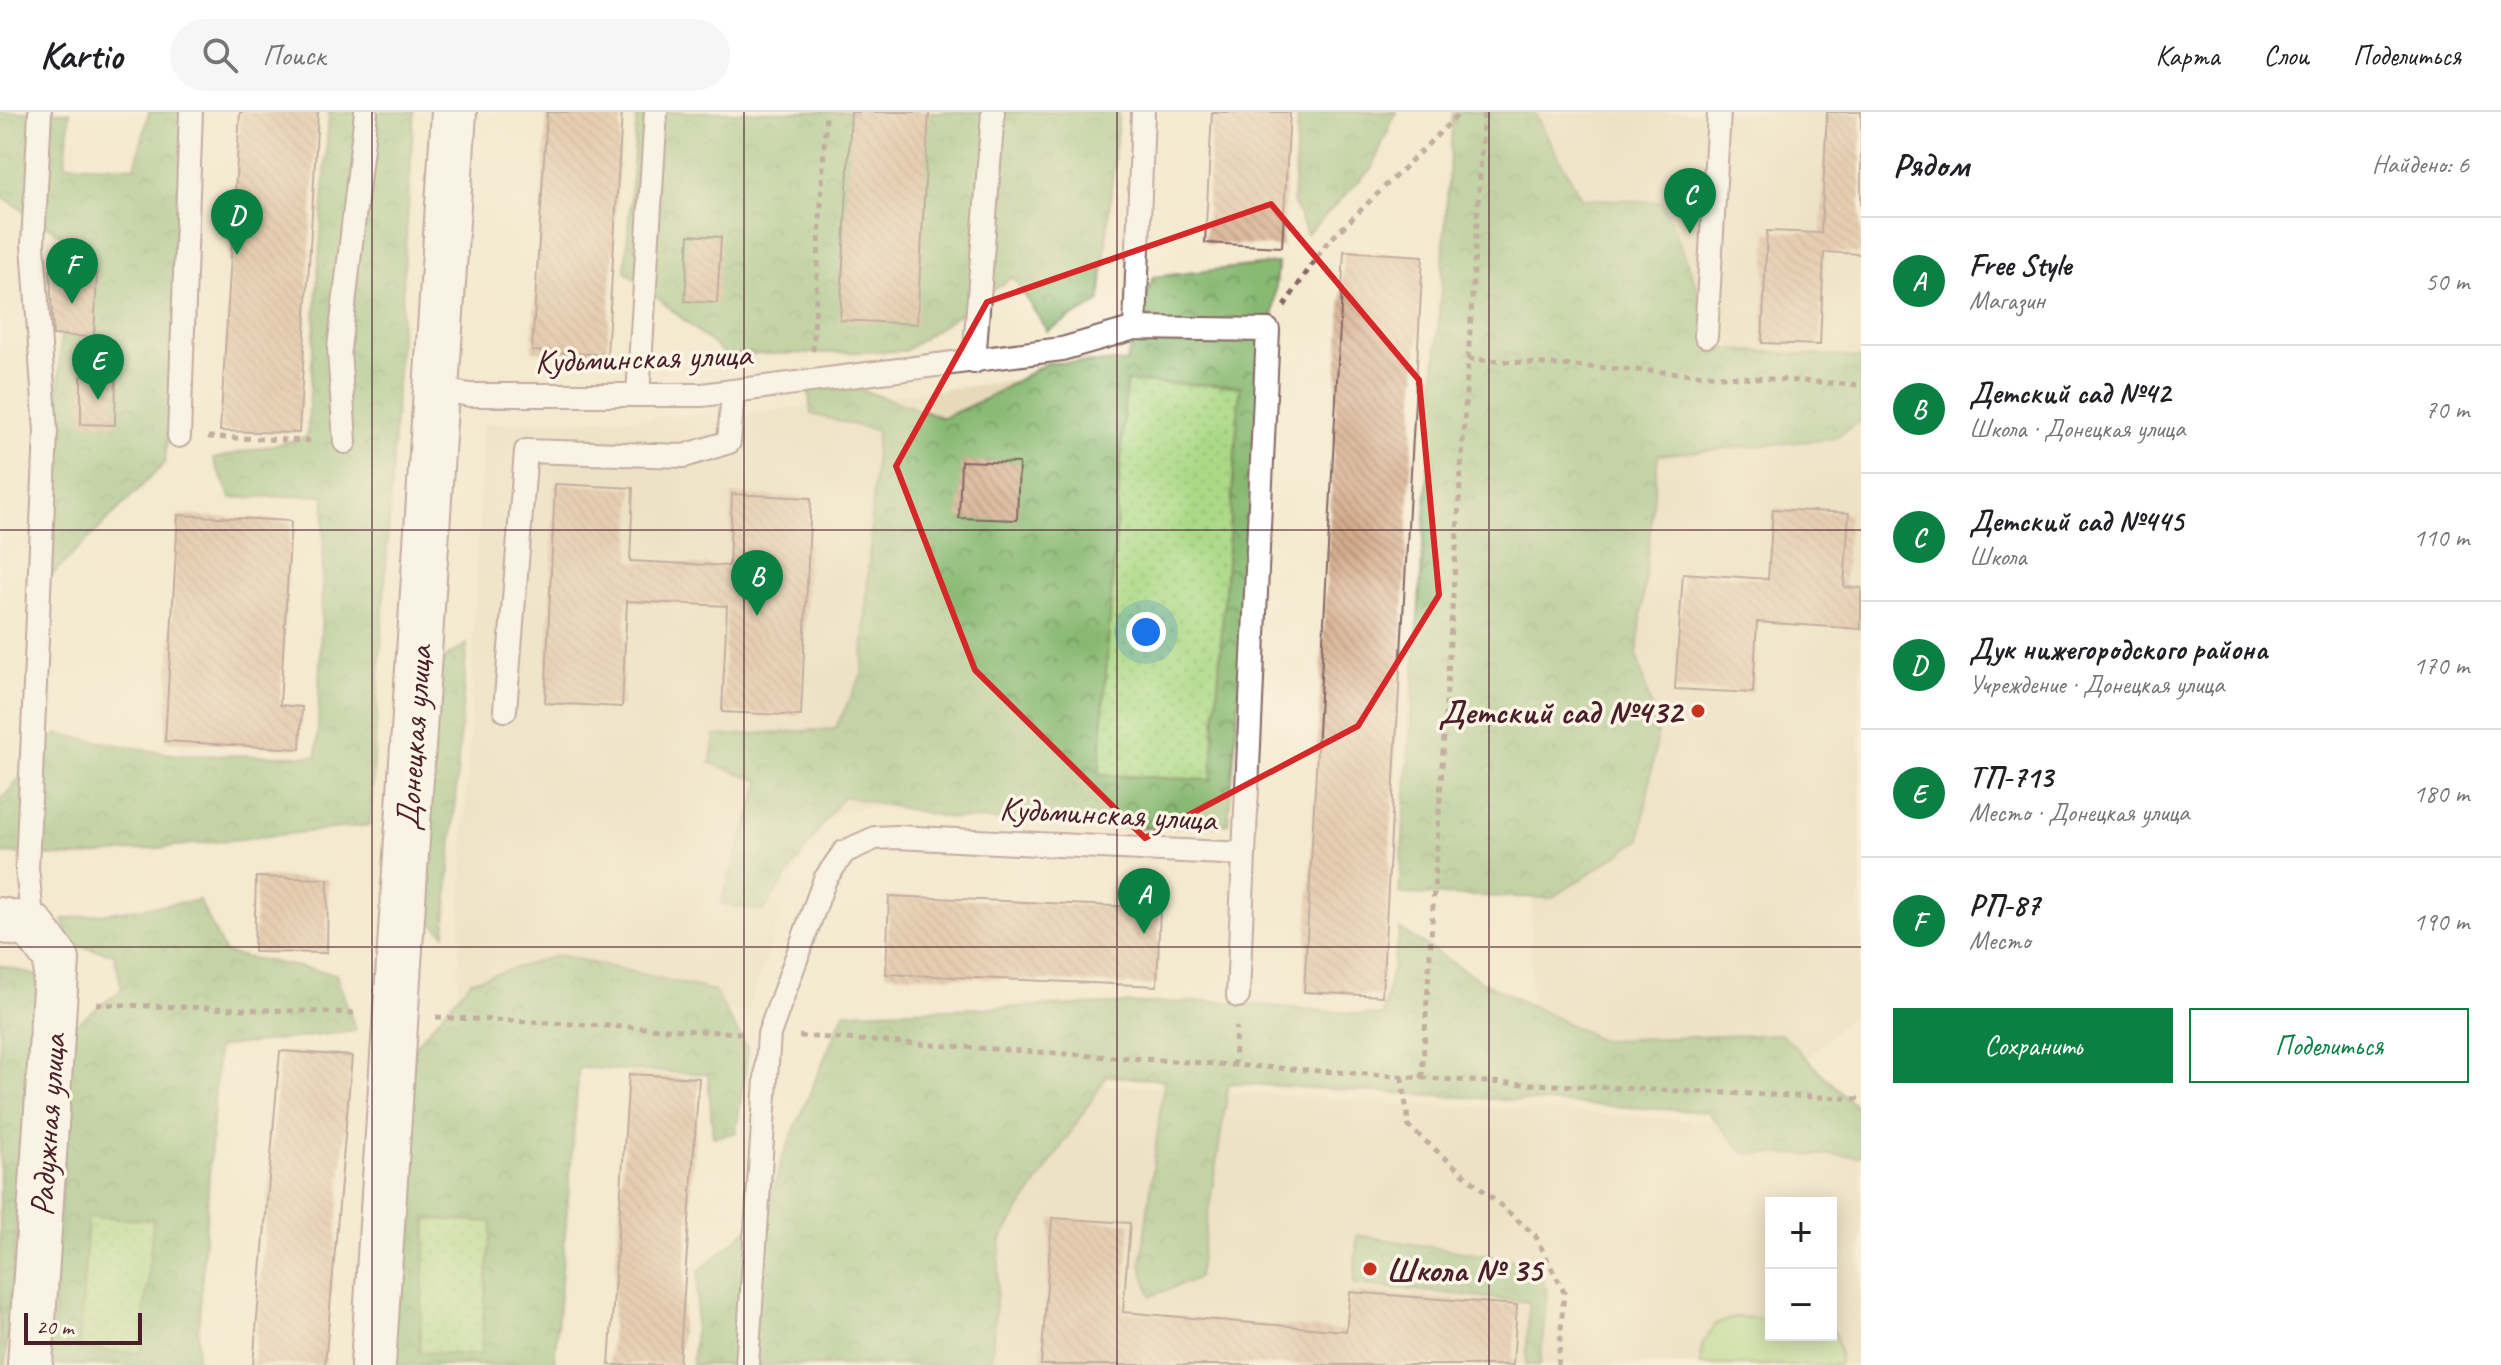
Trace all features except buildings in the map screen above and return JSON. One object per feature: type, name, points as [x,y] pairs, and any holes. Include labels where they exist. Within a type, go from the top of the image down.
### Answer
[{"type":"street","name":"Донецкая улица","points":[[373,1365],[454,112]]},
{"type":"street","name":"Радужная улица","points":[[17,924],[57,960],[30,1365]]},
{"type":"lane","points":[[17,924],[27,868],[46,432],[33,244],[40,112]]},
{"type":"lane","points":[[179,436],[191,112]]},
{"type":"lane","points":[[345,442],[339,349],[366,112]]},
{"type":"lane","points":[[638,395],[656,112]]},
{"type":"lane","points":[[974,362],[993,112]]},
{"type":"lane","points":[[1135,328],[1143,112]]},
{"type":"lane","points":[[1706,336],[1719,112]]},
{"type":"lane","name":"Кудьминская улица","points":[[435,389],[470,395],[702,395],[1062,349],[1135,328],[1268,330],[1244,854],[896,837],[875,838],[844,852],[825,879],[769,1034],[747,1365]]},
{"type":"lane","points":[[505,710],[526,451],[684,456],[729,442],[733,391]]},
{"type":"lane","points":[[1238,996],[1244,854]]},
{"type":"path","points":[[812,382],[826,112]]},
{"type":"path","points":[[1268,330],[1326,244],[1461,112]]},
{"type":"path","points":[[1422,1078],[1484,112]]},
{"type":"path","points":[[1468,359],[1861,385]]},
{"type":"path","points":[[179,436],[345,442]]},
{"type":"path","points":[[1234,1066],[1238,996]]},
{"type":"path","points":[[100,1004],[769,1034],[1402,1077],[1861,1099]]},
{"type":"path","points":[[1402,1077],[1409,1127],[1535,1235],[1564,1292],[1558,1365]]},
{"type":"highlighted area","points":[[1271,204],[1419,380],[1439,595],[1358,726],[1145,838],[975,670],[896,466],[987,302]]},
{"type":"shaded area","points":[[1526,112],[1861,112],[1861,381],[1512,356]]},
{"type":"shaded area","points":[[1065,374],[1018,810],[861,808],[814,821],[747,1013],[457,998],[483,424],[756,413]]},
{"type":"shaded area","name":"Детский сад №432","points":[[1541,398],[1861,416],[1861,1006],[1793,1074],[1529,1061]]},
{"type":"shaded area","name":"Школа № 35","points":[[981,1077],[1861,1130],[1861,1365],[964,1365]]},
{"type":"green space","points":[[0,112],[70,112],[65,164],[135,167],[149,112],[200,112],[165,463],[51,576],[65,238],[0,195]]},
{"type":"green space","points":[[329,112],[414,112],[370,825],[75,857],[0,853],[0,799],[57,734],[177,755],[317,756],[325,495],[231,498],[213,459],[307,437]]},
{"type":"green space","points":[[637,112],[1119,112],[1100,302],[1047,331],[1013,277],[905,351],[726,355],[625,271]]},
{"type":"green space","points":[[1298,112],[1396,112],[1372,168],[1307,234],[1293,202]]},
{"type":"green space","points":[[1453,112],[1534,112],[1581,198],[1663,202],[1722,349],[1861,358],[1861,420],[1833,439],[1658,455],[1637,656],[1658,732],[1640,840],[1552,898],[1399,894]]},
{"type":"green space","points":[[1278,263],[1228,824],[1149,828],[950,818],[843,796],[763,911],[721,904],[761,781],[710,763],[715,736],[835,729],[862,674],[877,431],[811,414],[807,371],[943,418],[985,399],[1047,363],[1126,362],[1153,277]]},
{"type":"green space","points":[[1126,382],[1240,386],[1211,780],[1099,775]]},
{"type":"green space","points":[[467,644],[445,934],[409,902],[431,666]]},
{"type":"green space","points":[[199,900],[225,953],[336,974],[356,1031],[218,1047],[196,1365],[50,1365],[73,1026],[122,989],[114,954],[71,945],[63,919]]},
{"type":"green space","points":[[1400,929],[1483,982],[1601,1040],[1782,1034],[1861,1112],[1861,1156],[1744,1153],[1708,1112],[1229,1083],[1198,1278],[1151,1296],[1141,1265],[1164,1080],[1107,1076],[1001,1239],[991,1365],[692,1365],[699,1271],[767,1213],[781,1161],[844,1012],[1215,1001],[1382,1016]]},
{"type":"green space","points":[[559,955],[714,991],[748,1050],[736,1133],[713,1137],[708,1074],[579,1068],[554,1365],[354,1365],[411,1050],[471,981]]},
{"type":"green space","points":[[0,965],[38,976],[5,1365],[0,1365]]},
{"type":"green space","points":[[88,1217],[153,1220],[141,1353],[79,1349]]},
{"type":"green space","points":[[427,1219],[492,1222],[480,1355],[419,1352]]},
{"type":"green space","points":[[1357,1235],[1532,1263],[1547,1290],[1540,1365],[1526,1365],[1529,1302],[1354,1284]]},
{"type":"green space","points":[[1736,1317],[1765,1319],[1765,1341],[1837,1340],[1839,1365],[1700,1365],[1702,1345],[1714,1325]]},
{"type":"place","name":"Детский сад №445","points":[[1690,234]]},
{"type":"place","name":"Дук нижегородского района","points":[[237,255]]},
{"type":"place","name":"РП-87","points":[[72,304]]},
{"type":"place","name":"ТП-713","points":[[98,400]]},
{"type":"place","name":"Детский сад №42","points":[[757,616]]},
{"type":"place","name":"Детский сад №432","points":[[1698,711]]},
{"type":"place","name":"Free Style","points":[[1144,934]]},
{"type":"place","name":"Школа № 35","points":[[1370,1269]]}]
